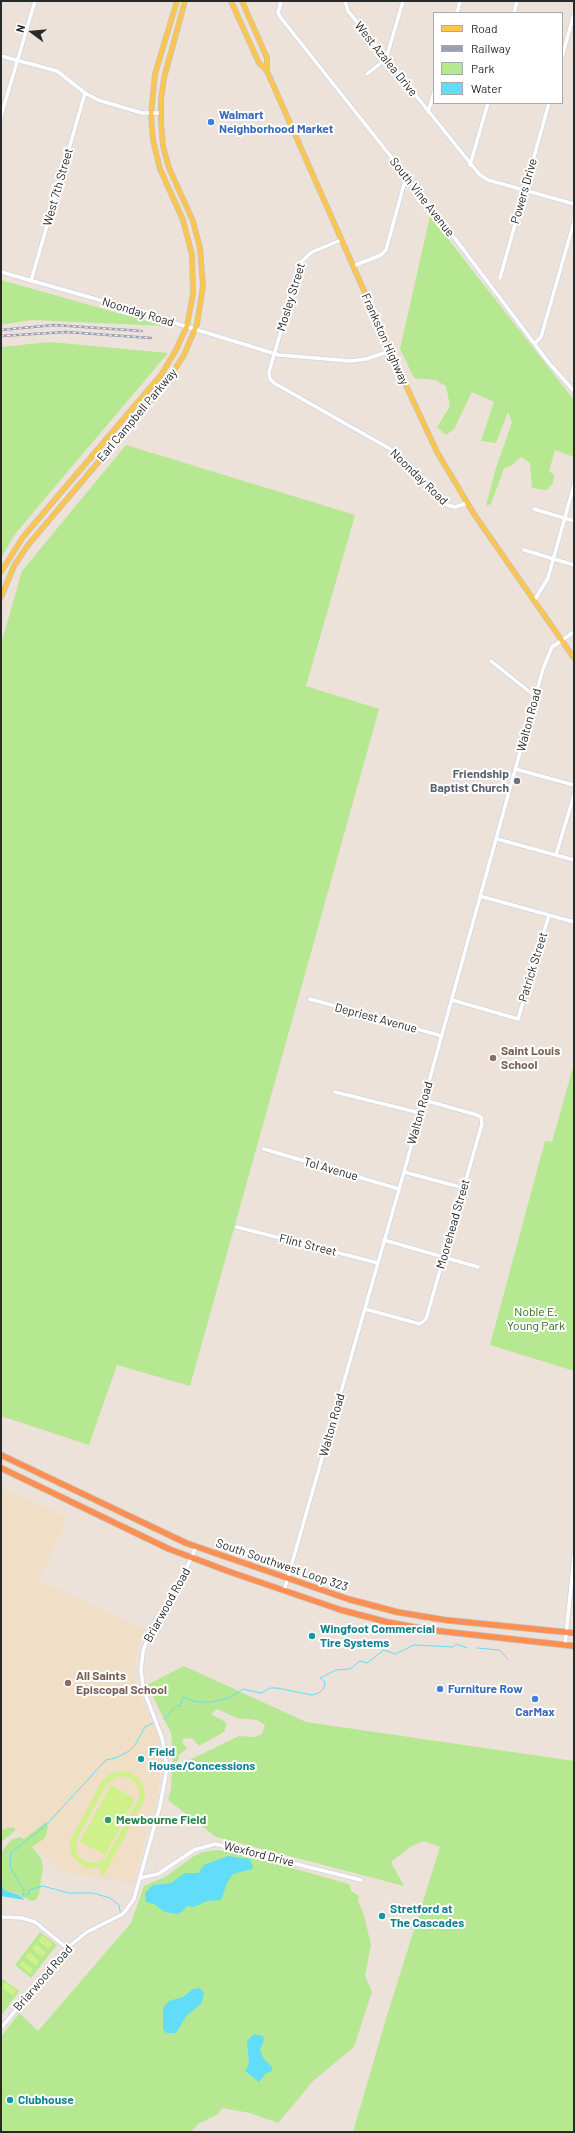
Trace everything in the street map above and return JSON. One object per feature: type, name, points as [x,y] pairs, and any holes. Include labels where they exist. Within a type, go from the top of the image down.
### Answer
[{"type":"highway","name":"South Southwest Loop 323","points":[[1,1456],[42,1473],[154,1529],[196,1547],[348,1599],[409,1614],[459,1622],[574,1633]]},
{"type":"highway","name":"South Southwest Loop 323","points":[[1,1468],[135,1533],[192,1558],[341,1610],[409,1627],[574,1646]]},
{"type":"main road","name":"Earl Campbell Parkway","points":[[1,572],[23,537],[161,375],[176,350],[187,326],[193,294],[194,270],[189,240],[160,168],[153,140],[151,114],[157,68],[177,1]]},
{"type":"main road","name":"Earl Campbell Parkway","points":[[1,593],[14,566],[28,545],[168,380],[184,355],[195,329],[202,299],[203,273],[198,239],[166,157],[160,113],[161,93],[166,70],[185,1]]},
{"type":"main road","name":"Frankston Highway","points":[[232,1],[259,63],[267,71],[390,351],[430,437],[467,503],[574,658]]},
{"type":"main road","points":[[242,1],[268,58],[267,71]]},
{"type":"main road","points":[[172,16],[180,18]]},
{"type":"main road","points":[[168,32],[176,34]]},
{"type":"main road","points":[[165,42],[173,44]]},
{"type":"main road","points":[[157,68],[166,70]]},
{"type":"main road","points":[[180,215],[188,211]]},
{"type":"street","points":[[1,116],[35,1]]},
{"type":"street","name":"South Vine Avenue","points":[[281,1],[278,13],[281,18],[406,176],[549,363],[574,391]]},
{"type":"street","name":"West Azalea Drive","points":[[345,1],[346,7],[351,15],[470,165],[488,180],[574,204]]},
{"type":"street","points":[[367,74],[386,59],[403,1]]},
{"type":"street","points":[[457,12],[460,1]]},
{"type":"street","points":[[514,12],[517,1]]},
{"type":"street","points":[[563,53],[574,14]]},
{"type":"street","points":[[1,56],[60,73],[85,93],[100,101],[139,112],[151,114],[160,113]]},
{"type":"street","name":"West 7th Street","points":[[31,281],[85,93]]},
{"type":"street","points":[[428,112],[433,95]]},
{"type":"street","points":[[470,165],[488,104]]},
{"type":"street","name":"Powers Drive","points":[[500,278],[549,104]]},
{"type":"street","points":[[353,266],[381,254],[386,250],[406,176]]},
{"type":"street","points":[[534,343],[541,337],[574,222]]},
{"type":"street","name":"Mosley Street","points":[[274,354],[301,262],[312,252],[341,240]]},
{"type":"street","name":"Noonday Road","points":[[1,272],[187,326],[274,354],[350,361],[366,359],[390,351]]},
{"type":"street","name":"Noonday Road","points":[[274,354],[269,372],[273,382],[392,450],[414,468],[447,505],[455,507],[467,503]]},
{"type":"street","points":[[534,602],[546,584],[574,485]]},
{"type":"street","points":[[534,509],[574,521]]},
{"type":"street","points":[[524,550],[574,565]]},
{"type":"street","name":"Walton Road","points":[[284,1591],[404,1172],[549,651],[561,640],[574,632]]},
{"type":"street","points":[[491,661],[536,697]]},
{"type":"street","points":[[516,769],[574,785]]},
{"type":"street","points":[[556,855],[574,795]]},
{"type":"street","points":[[496,839],[574,860]]},
{"type":"street","points":[[480,896],[574,922]]},
{"type":"street","name":"Patrick Street","points":[[452,1000],[518,1019],[549,915]]},
{"type":"street","name":"Depriest Avenue","points":[[310,999],[442,1036]]},
{"type":"street","points":[[335,1092],[420,1113]]},
{"type":"street","name":"Moorehead Street","points":[[365,1309],[415,1324],[423,1324],[426,1319],[464,1188],[482,1124],[481,1117],[424,1100]]},
{"type":"street","name":"Tol Avenue","points":[[264,1149],[399,1189]]},
{"type":"street","points":[[404,1172],[464,1188]]},
{"type":"street","name":"Flint Street","points":[[237,1227],[378,1263]]},
{"type":"street","points":[[384,1240],[478,1267]]},
{"type":"street","name":"Briarwood Road","points":[[1,2028],[67,1948],[87,1932],[126,1912],[134,1899],[160,1806],[167,1768],[162,1738],[143,1688],[142,1657],[152,1627],[180,1582],[196,1547]]},
{"type":"street","points":[[565,1645],[574,1557]]},
{"type":"street","name":"Wexford Drive","points":[[140,1878],[158,1874],[194,1850],[215,1844],[361,1880]]},
{"type":"street","points":[[1,1917],[22,1918],[36,1922],[67,1948]]},
{"type":"shaded area","name":"All Saints Episcopal School","points":[[1,1488],[68,1517],[39,1580],[145,1629],[135,1656],[135,1677],[137,1688],[158,1735],[162,1764],[156,1801],[133,1884],[60,1871],[13,1827],[1,1830]]},
{"type":"green space","points":[[430,216],[574,400],[574,457],[555,450],[549,471],[554,475],[553,483],[547,490],[532,488],[530,463],[521,457],[511,466],[504,468],[491,504],[486,506],[495,471],[512,422],[508,412],[496,443],[481,441],[494,402],[472,392],[454,429],[446,435],[437,427],[450,406],[446,386],[435,380],[414,378],[400,349]]},
{"type":"green space","points":[[1,280],[164,326],[31,320],[1,325]]},
{"type":"green space","points":[[50,342],[168,353],[15,534],[1,558],[1,347]]},
{"type":"green space","points":[[126,445],[355,515],[306,686],[379,709],[190,1386],[117,1365],[89,1445],[1,1416],[1,644],[22,571]]},
{"type":"green space","name":"Noble E. Young Park","points":[[573,1067],[574,1371],[490,1345],[545,1141],[552,1142]]},
{"type":"green space","points":[[184,1666],[306,1722],[574,1761],[574,2132],[353,2132],[385,2022],[440,1847],[424,1841],[410,1847],[391,1862],[404,1886],[216,1837],[168,1800],[171,1789],[173,1754],[171,1733],[147,1685]],"holes":[[[217,1709],[237,1718],[257,1720],[265,1725],[262,1734],[254,1737],[239,1736],[179,1765],[177,1763],[179,1755],[187,1748],[182,1742],[184,1738],[193,1739],[199,1746],[224,1732],[227,1723],[211,1714]]]},
{"type":"green space","points":[[121,1771],[130,1772],[139,1779],[144,1789],[145,1799],[104,1875],[99,1873],[102,1867],[86,1868],[76,1861],[71,1854],[70,1841],[102,1781],[110,1774]],"holes":[[[122,1776],[131,1779],[136,1783],[140,1793],[138,1801],[106,1858],[97,1863],[87,1862],[80,1858],[76,1852],[77,1838],[107,1784],[115,1778]]]},
{"type":"green space","name":"Mewbourne Field","points":[[111,1785],[135,1799],[105,1855],[80,1841]]},
{"type":"green space","points":[[46,1822],[48,1827],[45,1838],[32,1847],[41,1858],[43,1867],[39,1894],[36,1900],[31,1901],[16,1893],[4,1890],[1,1884],[1,1852],[12,1839],[20,1837],[24,1839]]},
{"type":"green space","points":[[13,1827],[16,1830],[1,1842],[1,1830]]},
{"type":"green space","points":[[217,1850],[238,1853],[349,1884],[351,1891],[359,1896],[358,1901],[364,1915],[371,1945],[365,1976],[372,1992],[354,2047],[313,2081],[278,2123],[250,2113],[222,2108],[218,2114],[198,2124],[191,2132],[1,2132],[1,2037],[19,2013],[38,2031],[131,1923],[144,1886],[165,1877],[194,1856],[203,1852]]},
{"type":"green space","points":[[40,1932],[57,1945],[31,1978],[15,1965]]},
{"type":"green space","points":[[42,1935],[53,1944],[49,1949],[38,1941]]},
{"type":"green space","points":[[36,1944],[46,1952],[42,1957],[32,1949]]},
{"type":"green space","points":[[29,1952],[39,1961],[36,1966],[25,1957]]},
{"type":"green space","points":[[23,1961],[33,1969],[30,1974],[19,1965]]},
{"type":"green space","points":[[3,1979],[19,1991],[1,2016],[1,1982]]},
{"type":"green space","points":[[6,1982],[16,1991],[13,1996],[2,1987]]},
{"type":"water","points":[[228,1856],[249,1859],[253,1866],[252,1869],[233,1874],[227,1883],[221,1900],[207,1901],[194,1907],[187,1906],[183,1911],[177,1914],[165,1912],[154,1904],[146,1902],[145,1893],[153,1885],[171,1883],[185,1873],[198,1873],[204,1865]]},
{"type":"water","points":[[1,1884],[4,1890],[19,1895],[25,1900],[1,1896]]},
{"type":"water","points":[[193,1989],[201,1989],[204,1994],[201,2004],[187,2015],[176,2033],[166,2033],[163,2029],[163,2008],[169,2001],[183,1997]]},
{"type":"water","points":[[254,2034],[263,2036],[264,2040],[260,2050],[263,2058],[272,2067],[272,2071],[265,2074],[259,2082],[245,2071],[249,2064],[247,2041]]},
{"type":"waterway","points":[[164,1719],[176,1706],[180,1706],[183,1697],[196,1702],[211,1702],[229,1698],[243,1689],[261,1693],[270,1688],[312,1695],[319,1693],[324,1688],[325,1682],[320,1678],[336,1670],[350,1669],[360,1661],[367,1663],[384,1650],[395,1654],[414,1645],[453,1647],[456,1644],[467,1648]]},
{"type":"waterway","points":[[477,1648],[499,1650],[508,1659]]},
{"type":"waterway","points":[[23,1897],[24,1890],[10,1867],[11,1853],[47,1824],[106,1760],[116,1758],[129,1751],[135,1745],[145,1727],[153,1723]]},
{"type":"waterway","points":[[25,1894],[29,1894],[29,1890],[43,1886],[69,1893],[93,1893],[110,1898],[119,1905],[120,1911]]},
{"type":"railway","points":[[1,330],[54,325],[142,331]]},
{"type":"railway","points":[[1,336],[66,332],[151,338]]},
{"type":"place","name":"Walmart Neighborhood Market","points":[[211,122]]},
{"type":"place","name":"Friendship Baptist Church","points":[[517,781]]},
{"type":"place","name":"Saint Louis School","points":[[493,1058]]},
{"type":"place","name":"Wingfoot Commercial Tire Systems","points":[[312,1636]]},
{"type":"place","name":"All Saints Episcopal School","points":[[68,1683]]},
{"type":"place","name":"Furniture Row","points":[[440,1689]]},
{"type":"place","name":"CarMax","points":[[535,1699]]},
{"type":"place","name":"Field House/Concessions","points":[[141,1759]]},
{"type":"place","name":"Mewbourne Field","points":[[108,1820]]},
{"type":"place","name":"Stretford at The Cascades","points":[[382,1916]]},
{"type":"place","name":"Clubhouse","points":[[10,2100]]}]
